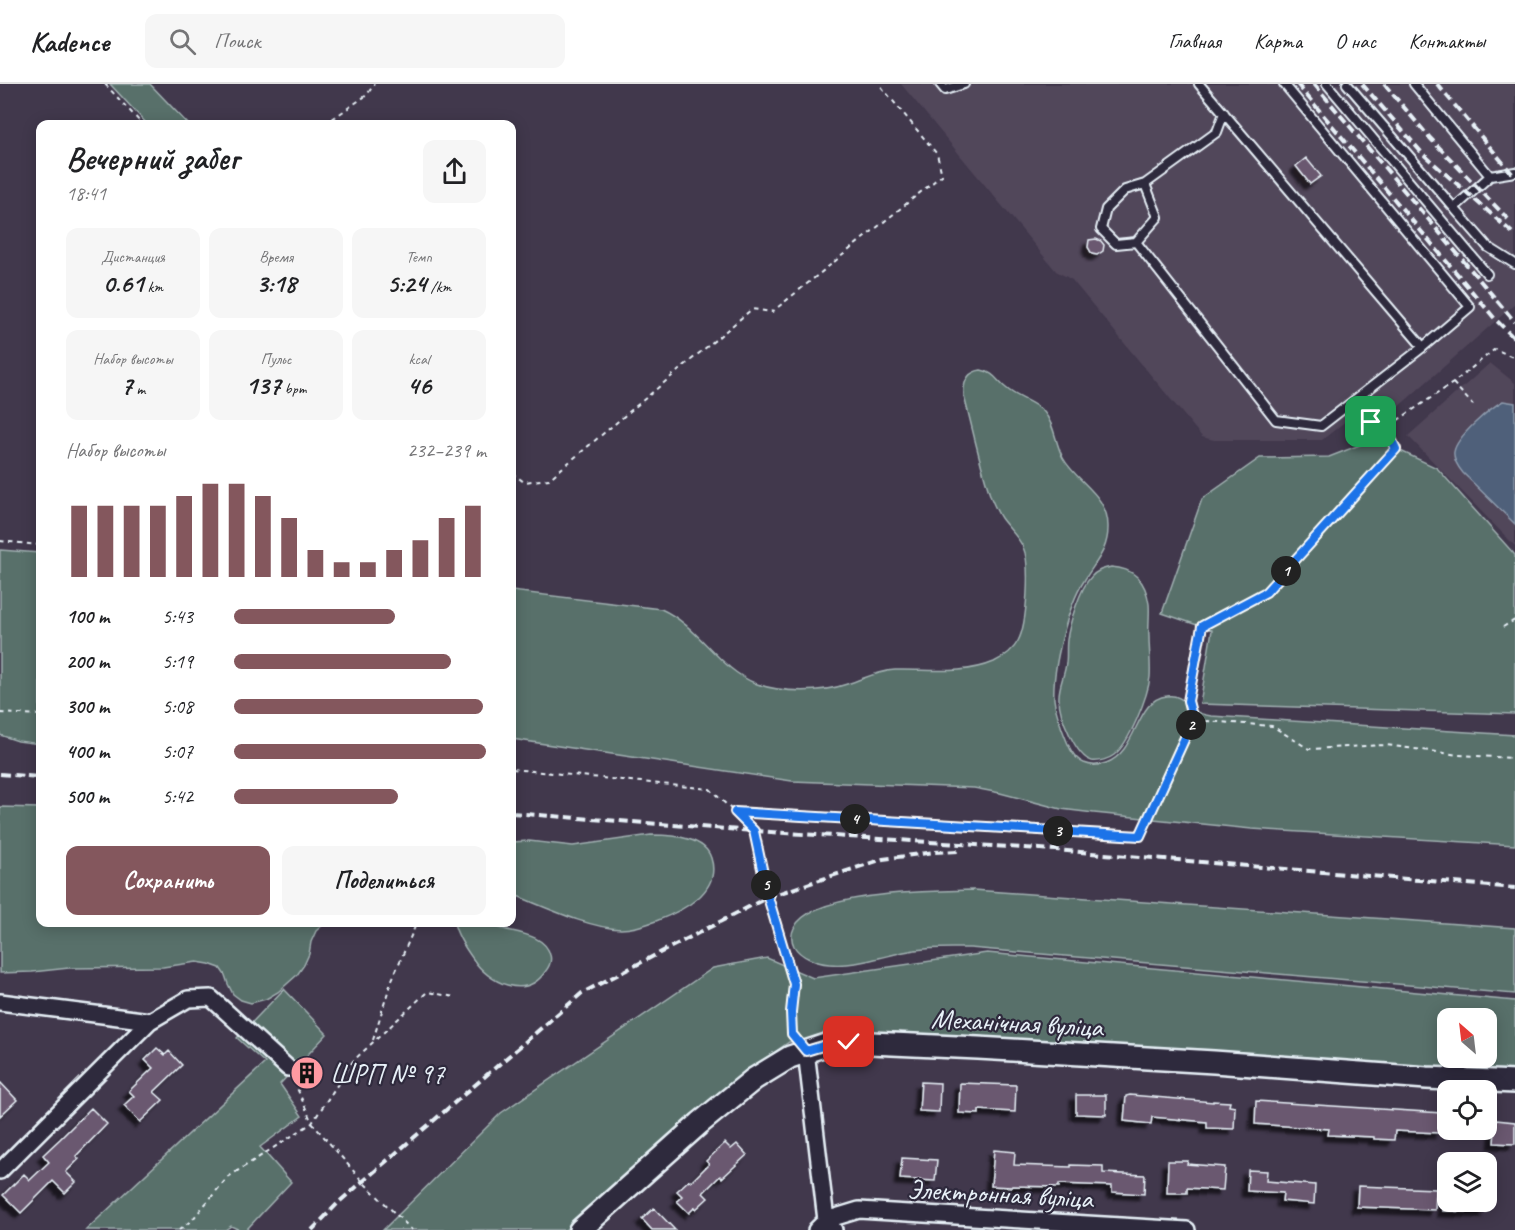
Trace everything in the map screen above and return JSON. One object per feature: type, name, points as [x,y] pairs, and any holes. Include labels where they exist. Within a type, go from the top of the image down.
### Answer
[{"type":"street","points":[[0,1171],[150,1022],[188,999],[211,998],[288,1068]]},
{"type":"street","points":[[0,1002],[150,1022]]},
{"type":"street","name":"Механічная вуліца","points":[[580,1230],[700,1123],[754,1079],[790,1057],[826,1045],[849,1042],[871,1043],[1515,1082]]},
{"type":"street","points":[[806,1051],[825,1227]]},
{"type":"street","name":"Электронная вуліца","points":[[825,1227],[859,1210],[1187,1230]]},
{"type":"lane","points":[[940,84],[945,90],[964,84]]},
{"type":"lane","points":[[1199,84],[1423,347]]},
{"type":"lane","points":[[1136,242],[1276,420],[1321,426],[1423,347],[1470,307],[1284,84]]},
{"type":"lane","points":[[1327,84],[1487,274]]},
{"type":"lane","points":[[1347,84],[1488,248],[1515,264]]},
{"type":"lane","points":[[1414,84],[1490,176]]},
{"type":"lane","points":[[1145,184],[1158,217],[1136,242],[1116,244],[1101,229],[1106,209],[1125,190],[1145,184],[1217,132],[1224,113]]},
{"type":"lane","points":[[1454,208],[1490,176],[1515,172]]},
{"type":"path","points":[[105,84],[138,120]]},
{"type":"path","points":[[331,120],[367,95],[375,84]]},
{"type":"path","points":[[516,476],[524,482],[549,479],[752,309],[772,312],[942,175],[937,154],[879,84]]},
{"type":"path","points":[[735,812],[1140,836],[1193,720],[1188,701],[1202,626],[1266,592],[1396,449],[1395,422],[1453,383],[1495,349],[1515,358]]},
{"type":"path","points":[[1453,383],[1473,405]]},
{"type":"path","points":[[1371,422],[1386,428],[1396,449]]},
{"type":"path","points":[[0,541],[36,545]]},
{"type":"path","points":[[1503,627],[1515,620]]},
{"type":"path","points":[[0,714],[36,715]]},
{"type":"path","points":[[1193,720],[1272,726],[1309,749],[1386,745],[1459,755],[1515,758]]},
{"type":"path","points":[[516,769],[710,789],[735,812],[754,831],[768,897],[794,984],[791,1012],[792,1034],[806,1051]]},
{"type":"path","points":[[372,1043],[391,982],[415,927]]},
{"type":"path","points":[[179,1230],[192,1220],[228,1177],[312,1123],[353,1061],[427,992],[454,997]]},
{"type":"path","points":[[288,1068],[312,1123],[363,1182],[412,1230]]},
{"type":"shaded area","points":[[901,84],[1515,84],[1515,304],[1388,416],[1377,417],[1371,401],[1322,440],[1214,440],[1202,437],[1072,280],[1056,271]]},
{"type":"shaded area","points":[[1490,363],[1515,383],[1515,546],[1408,436]]},
{"type":"green space","points":[[110,84],[150,84],[184,120],[143,120]]},
{"type":"green space","points":[[976,371],[985,371],[992,375],[1010,391],[1044,412],[1063,458],[1098,498],[1107,517],[1106,543],[1072,605],[1058,655],[1054,686],[1056,711],[1062,729],[1073,753],[1080,760],[1087,764],[1097,765],[1116,757],[1125,748],[1148,706],[1157,699],[1167,696],[1179,698],[1196,711],[1211,716],[1515,735],[1515,845],[1252,829],[1094,813],[1061,809],[974,788],[792,781],[516,740],[516,591],[661,609],[687,626],[743,677],[757,684],[778,689],[802,691],[826,689],[888,671],[970,669],[994,662],[1008,653],[1018,641],[1024,622],[1027,567],[1023,547],[1001,518],[991,498],[980,460],[964,396],[967,379]]},
{"type":"green space","points":[[1375,439],[1437,468],[1515,555],[1515,714],[1200,704],[1212,630],[1162,613],[1202,499],[1260,458],[1329,457]]},
{"type":"green space","points":[[0,550],[36,553],[36,743],[0,735]]},
{"type":"green space","points":[[1111,567],[1132,573],[1145,589],[1149,608],[1150,677],[1142,707],[1126,741],[1107,759],[1092,761],[1080,752],[1070,734],[1062,715],[1059,694],[1065,668],[1068,633],[1079,598],[1093,575]]},
{"type":"green space","points":[[0,807],[36,808],[36,927],[320,927],[316,931],[309,954],[297,975],[278,992],[266,999],[251,1003],[233,994],[220,968],[197,962],[163,967],[69,968],[0,973]]},
{"type":"green space","points":[[651,835],[692,840],[710,854],[713,870],[711,881],[697,898],[677,912],[648,924],[621,929],[594,925],[516,896],[516,842],[573,846]]},
{"type":"green space","points":[[973,890],[1515,928],[1515,994],[970,948],[922,949],[851,964],[829,964],[814,961],[805,956],[792,942],[794,928],[805,916],[824,907],[848,900],[905,893]]},
{"type":"green space","points":[[455,927],[498,927],[521,933],[536,939],[547,948],[551,957],[549,966],[537,981],[517,987],[507,985],[488,975],[480,967],[459,937]]},
{"type":"green space","points":[[987,953],[1515,1001],[1515,1072],[1451,1068],[1497,1068],[1497,1008],[1437,1008],[1437,1067],[875,1032],[789,1042],[725,1088],[565,1230],[383,1230],[501,1113],[713,968],[767,958],[813,978]]},
{"type":"green space","points":[[284,989],[327,1034],[280,1084],[302,1116],[260,1147],[291,1182],[246,1230],[231,1226],[225,1230],[86,1230],[265,1063],[237,1038]]},
{"type":"water","points":[[1503,401],[1515,403],[1515,524],[1463,473],[1454,455],[1456,446],[1467,431],[1482,416]]},
{"type":"building","points":[[1306,158],[1321,176],[1310,184],[1296,166]]},
{"type":"building","points":[[1096,239],[1104,245],[1103,251],[1097,255],[1092,254],[1088,247],[1089,240]]},
{"type":"building","points":[[157,1048],[165,1055],[169,1051],[182,1065],[154,1092],[163,1100],[140,1122],[124,1105],[134,1096],[129,1091],[153,1068],[145,1060]]},
{"type":"building","name":"ШРП № 97","points":[[307,1063],[317,1076],[307,1083],[297,1071]]},
{"type":"building","points":[[0,1082],[17,1100],[0,1116]]},
{"type":"building","points":[[921,1082],[940,1083],[939,1112],[919,1111]]},
{"type":"building","points":[[960,1083],[1016,1085],[1015,1112],[979,1110],[979,1114],[959,1113]]},
{"type":"building","points":[[1076,1095],[1106,1095],[1106,1115],[1076,1114]]},
{"type":"building","points":[[1126,1096],[1230,1102],[1229,1106],[1235,1107],[1234,1129],[1207,1128],[1207,1122],[1152,1117],[1151,1124],[1124,1121]]},
{"type":"building","points":[[1256,1101],[1437,1113],[1437,1133],[1395,1131],[1394,1140],[1328,1135],[1329,1129],[1255,1124]]},
{"type":"building","points":[[91,1108],[107,1124],[76,1156],[79,1159],[66,1172],[76,1182],[65,1193],[53,1181],[21,1213],[3,1195],[24,1174],[30,1180],[49,1162],[43,1155]]},
{"type":"building","points":[[1497,1120],[1515,1122],[1515,1144],[1494,1143],[1494,1140],[1497,1140]]},
{"type":"building","points":[[725,1143],[731,1149],[737,1144],[747,1155],[703,1193],[708,1198],[689,1213],[677,1201],[682,1196],[677,1191],[689,1180],[691,1182],[709,1164],[706,1161]]},
{"type":"building","points":[[994,1150],[1015,1152],[1014,1165],[1103,1166],[1103,1173],[1145,1175],[1144,1194],[1112,1192],[1112,1186],[1059,1184],[1059,1187],[991,1186]]},
{"type":"building","points":[[902,1158],[937,1160],[935,1181],[900,1179]]},
{"type":"building","points":[[1168,1161],[1188,1161],[1187,1164],[1225,1167],[1223,1190],[1187,1188],[1187,1193],[1167,1193]]},
{"type":"building","points":[[1248,1170],[1267,1171],[1266,1181],[1315,1185],[1314,1204],[1282,1201],[1283,1193],[1247,1191]]},
{"type":"building","points":[[1358,1186],[1436,1189],[1435,1210],[1357,1207]]},
{"type":"building","points":[[654,1208],[675,1230],[652,1230],[642,1219]]},
{"type":"railway","points":[[1297,84],[1496,320],[1515,339]]},
{"type":"railway","points":[[1314,84],[1515,322]]},
{"type":"railway","points":[[1362,84],[1423,154],[1515,235]]},
{"type":"railway","points":[[1384,84],[1430,138],[1508,219]]},
{"type":"railway","points":[[1437,84],[1515,177]]},
{"type":"railway","points":[[0,774],[36,777]]},
{"type":"railway","points":[[516,813],[1056,850],[1515,888]]},
{"type":"railway","points":[[312,1230],[339,1202],[582,993],[768,897],[883,859],[958,851]]},
{"type":"place","name":"ШРП № 97","points":[[307,1073]]},
{"type":"route","points":[[849,1042],[806,1051],[792,1034],[791,1012],[794,984],[768,897],[754,831],[735,812],[1140,836],[1193,720],[1188,701],[1202,626],[1266,592],[1396,449],[1386,428],[1371,422]]}]
